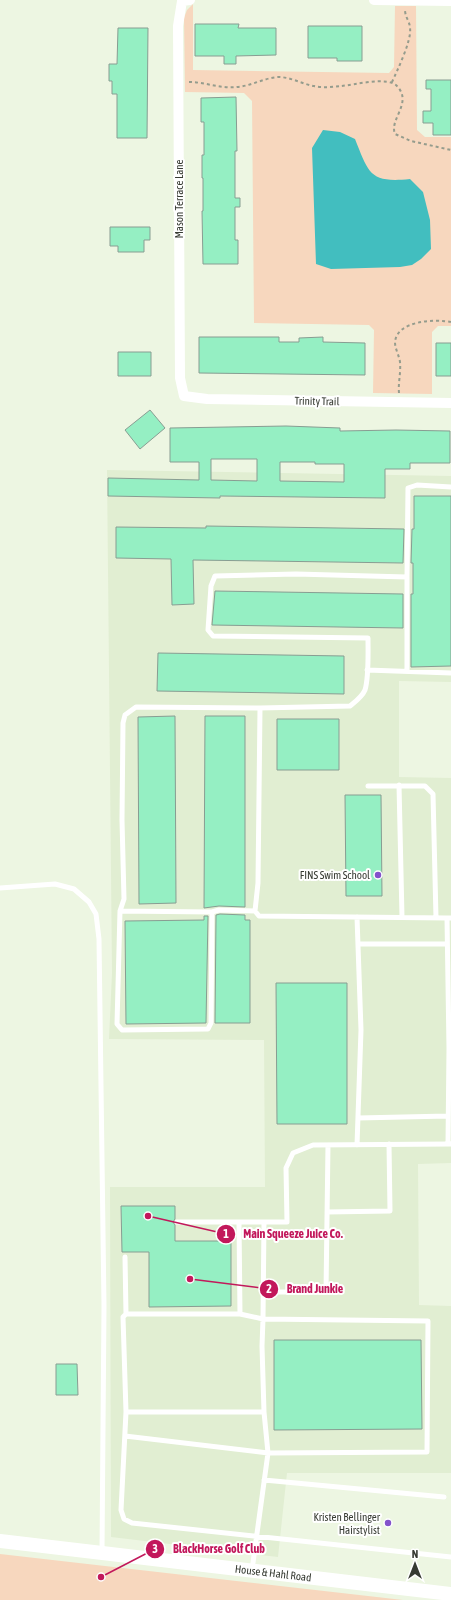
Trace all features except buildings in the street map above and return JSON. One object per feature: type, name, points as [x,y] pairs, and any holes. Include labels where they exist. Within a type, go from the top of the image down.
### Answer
[{"type":"street","points":[[374,0],[451,1]]},
{"type":"street","name":"Mason Terrace Lane","points":[[184,396],[180,378],[178,26],[186,1]]},
{"type":"street","name":"Trinity Trail","points":[[184,396],[207,399],[451,403]]},
{"type":"street","name":"House & Hahl Road","points":[[0,1541],[451,1594]]},
{"type":"lane","points":[[407,671],[408,488],[417,485],[451,486]]},
{"type":"lane","points":[[212,912],[211,1023],[208,1029],[122,1030],[117,1024],[120,911],[124,899],[122,820],[123,723],[125,715],[136,707],[260,708],[350,706],[365,690],[368,638],[213,636],[208,630],[211,586],[215,576],[296,574],[407,577]]},
{"type":"lane","points":[[367,670],[451,673]]},
{"type":"lane","points":[[177,1222],[287,1222],[286,1168],[293,1153],[313,1145],[449,1144],[449,918],[259,916],[255,911],[258,883],[260,708]]},
{"type":"lane","points":[[400,785],[402,917]]},
{"type":"lane","points":[[368,786],[425,786],[433,794],[436,918]]},
{"type":"lane","points":[[0,888],[55,884],[74,889],[89,902],[96,914],[99,939],[104,1306],[102,1553]]},
{"type":"lane","points":[[120,911],[255,911]]},
{"type":"lane","points":[[357,917],[361,1030],[357,1144]]},
{"type":"lane","points":[[358,944],[448,944]]},
{"type":"lane","points":[[358,1118],[448,1116]]},
{"type":"lane","points":[[327,1212],[390,1211],[389,1144]]},
{"type":"lane","points":[[264,1292],[326,1292],[328,1145]]},
{"type":"lane","points":[[239,1222],[240,1314]]},
{"type":"lane","points":[[252,1571],[268,1453],[264,1412],[262,1346],[264,1222]]},
{"type":"lane","points":[[125,1257],[126,1314],[123,1317],[126,1412],[121,1510],[124,1519],[132,1523],[451,1557]]},
{"type":"lane","points":[[125,1436],[268,1453],[427,1452],[428,1322],[263,1319],[240,1314],[126,1314]]},
{"type":"lane","points":[[126,1412],[264,1412]]},
{"type":"lane","points":[[264,1480],[444,1497]]},
{"type":"path","points":[[392,82],[402,61],[410,33],[410,26],[405,13],[404,0]]},
{"type":"path","points":[[178,82],[195,82],[238,87],[279,77],[315,86],[349,86],[381,81],[392,82],[398,87],[402,100],[401,112],[394,126],[395,134],[411,141],[451,150]]},
{"type":"path","points":[[400,402],[398,380],[400,361],[395,342],[398,334],[409,326],[422,322],[434,320],[451,322]]},
{"type":"shaded area","points":[[193,4],[193,70],[389,73],[394,67],[395,6],[416,6],[417,130],[425,137],[451,137],[451,326],[438,326],[432,332],[432,394],[373,393],[374,330],[369,325],[254,323],[252,101],[244,93],[185,92],[184,18],[187,10]]},
{"type":"shaded area","points":[[107,470],[451,476],[451,682],[399,681],[399,777],[451,778],[451,1163],[418,1164],[419,1305],[451,1306],[451,1473],[287,1473],[278,1557],[111,1537],[110,1187],[265,1187],[264,1040],[109,1039],[112,973]]},
{"type":"shaded area","points":[[0,1554],[403,1600],[0,1600]]},
{"type":"water","points":[[323,130],[340,132],[355,139],[364,161],[373,174],[386,179],[410,179],[423,192],[430,220],[431,249],[421,259],[412,265],[400,267],[331,269],[316,264],[312,148]]},
{"type":"place","name":"FINS Swim School","points":[[378,875]]},
{"type":"place","name":"Main Squeeze Juice Co.","points":[[148,1216]]},
{"type":"place","name":"Brand Junkie","points":[[190,1279]]},
{"type":"place","name":"Kristen Bellinger Hairstylist","points":[[388,1523]]},
{"type":"place","name":"BlackHorse Golf Club","points":[[101,1577]]}]
